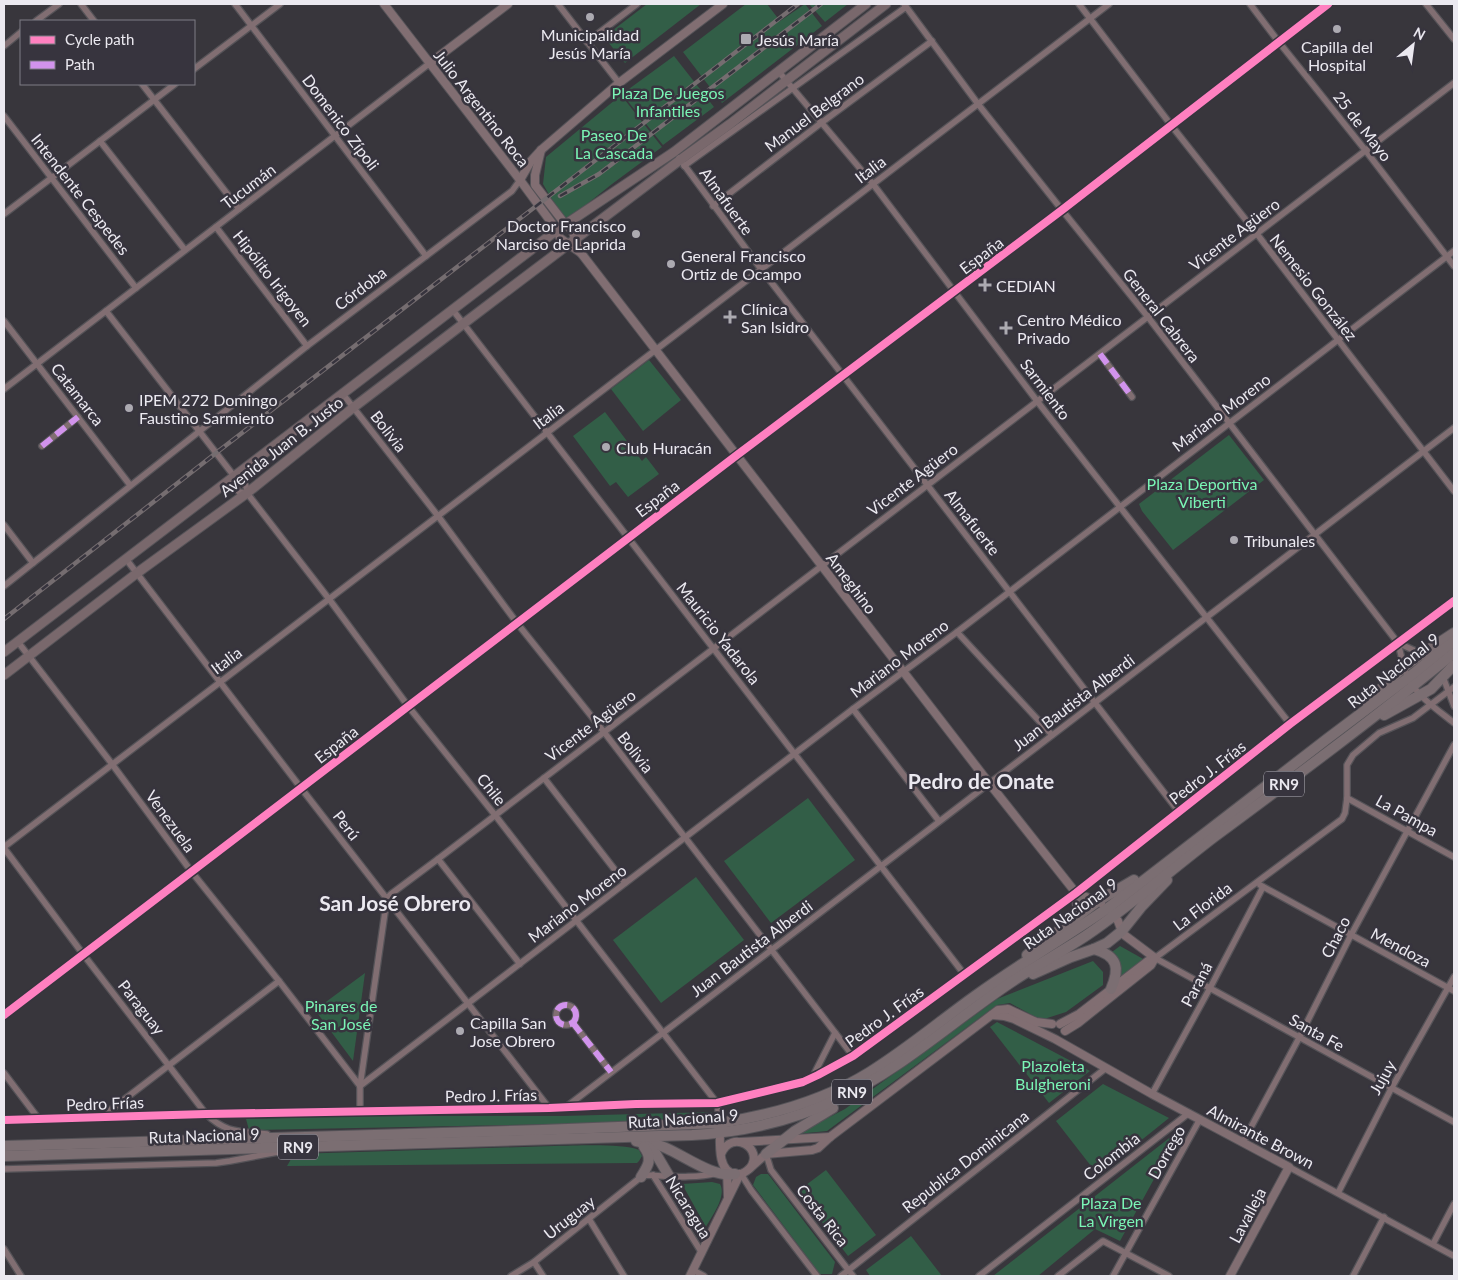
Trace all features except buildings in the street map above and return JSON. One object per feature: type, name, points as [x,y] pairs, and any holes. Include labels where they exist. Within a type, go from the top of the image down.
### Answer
[{"type":"highway","points":[[1350,728],[1363,706],[1404,667],[1454,633]]},
{"type":"highway","name":"Ruta Nacional 9","points":[[1411,682],[1454,641]]},
{"type":"highway","name":"Ruta Nacional 9","points":[[4,1146],[720,1123],[793,1107],[869,1073],[975,996],[1084,936],[1161,866],[1411,682],[1454,653]]},
{"type":"highway","points":[[1350,728],[1431,689],[1454,665]]},
{"type":"highway","name":"Ruta Nacional 9","points":[[1111,912],[1186,859],[1350,728]]},
{"type":"highway","name":"RN9","points":[[1011,977],[1107,943],[1122,931],[1142,906],[1186,859]]},
{"type":"highway","name":"RN9","points":[[1011,977],[1024,957],[1098,901],[1161,866]]},
{"type":"highway","points":[[1076,893],[1077,917]]},
{"type":"highway","points":[[1094,949],[1110,957],[1116,966],[1115,978],[1111,989]]},
{"type":"highway","name":"Ruta Nacional 9","points":[[4,1156],[720,1134],[798,1116],[864,1086],[902,1062],[1011,977]]},
{"type":"highway","points":[[762,1158],[783,1140],[816,1117],[843,1103],[864,1086]]},
{"type":"highway","points":[[610,1138],[654,1144],[731,1173]]},
{"type":"highway","points":[[641,1142],[656,1154],[669,1176]]},
{"type":"highway","points":[[641,1142],[648,1152],[649,1158],[646,1169],[641,1177]]},
{"type":"main road","points":[[680,159],[779,72],[866,4]]},
{"type":"main road","points":[[680,159],[730,124],[886,4]]},
{"type":"main road","name":"Avenida Juan B. Justo","points":[[4,652],[561,227],[680,159]]},
{"type":"main road","name":"Avenida Juan B. Justo","points":[[4,675],[247,492],[354,407],[680,159]]},
{"type":"street","points":[[37,20],[59,4]]},
{"type":"street","points":[[81,4],[93,20]]},
{"type":"street","name":"Domenico Zípoli","points":[[235,4],[426,256]]},
{"type":"street","points":[[195,69],[280,4]]},
{"type":"street","name":"Julio Argentino Roca","points":[[384,4],[520,180],[561,227]]},
{"type":"street","name":"Tucumán","points":[[4,389],[508,4]]},
{"type":"street","points":[[558,4],[619,83]]},
{"type":"street","points":[[587,42],[637,4]]},
{"type":"street","name":"Nemesio González","points":[[1080,4],[1171,125],[1454,491]]},
{"type":"street","name":"Italia","points":[[4,848],[1109,4]]},
{"type":"street","name":"25 de Mayo","points":[[1250,4],[1454,266]]},
{"type":"street","name":"España","points":[[4,1015],[516,623],[955,292],[1328,4]]},
{"type":"street","points":[[1426,4],[1454,39]]},
{"type":"street","name":"Córdoba","points":[[4,586],[307,346],[512,191],[531,161],[541,150],[619,83],[719,5]]},
{"type":"street","points":[[680,159],[792,89],[905,5]]},
{"type":"street","name":"General Cabrera","points":[[905,5],[978,104],[1148,317],[1398,643]]},
{"type":"street","points":[[4,46],[20,33]]},
{"type":"street","name":"Manuel Belgrano","points":[[714,206],[821,123],[932,41]]},
{"type":"street","name":"Sarmiento","points":[[779,72],[873,184],[1037,401],[1290,724]]},
{"type":"street","name":"Vicente Agüero","points":[[387,898],[1454,83]]},
{"type":"street","name":"Hipólito Irigoyen","points":[[143,85],[239,210]]},
{"type":"street","points":[[4,214],[174,85]]},
{"type":"street","name":"Intendente Cespedes","points":[[4,116],[136,288]]},
{"type":"street","points":[[100,141],[185,250]]},
{"type":"street","points":[[541,150],[535,175],[535,185],[561,227],[572,230],[572,242]]},
{"type":"street","name":"Almafuerte","points":[[680,159],[761,269],[1178,812]]},
{"type":"street","name":"Hipólito Irigoyen","points":[[216,227],[307,346]]},
{"type":"street","name":"Ameghino","points":[[561,227],[560,238],[572,242],[581,252],[903,672],[1076,893]]},
{"type":"street","name":"Mariano Moreno","points":[[360,1086],[1454,251]]},
{"type":"street","name":"Mauricio Yadarola","points":[[452,309],[964,974]]},
{"type":"street","points":[[106,311],[199,431]]},
{"type":"street","name":"Catamarca","points":[[4,321],[130,485]]},
{"type":"street","points":[[1100,354],[1132,397]]},
{"type":"street","name":"Bolivia","points":[[342,393],[438,516],[516,623],[604,732],[853,1056]]},
{"type":"street","points":[[42,446],[78,417]]},
{"type":"street","name":"Juan Bautista Alberdi","points":[[565,1107],[1454,428]]},
{"type":"street","name":"Chile","points":[[199,431],[234,476],[241,478],[247,486],[247,492],[408,706],[495,815],[717,1103]]},
{"type":"street","name":"Chile","points":[[234,476],[232,483],[239,492],[247,492]]},
{"type":"street","points":[[4,526],[32,563]]},
{"type":"street","name":"Perú","points":[[126,559],[549,1108]]},
{"type":"street","name":"Pedro J. Frías","points":[[206,1114],[717,1103],[785,1087],[812,1078],[853,1056],[1076,893],[1290,724],[1454,601]]},
{"type":"street","points":[[957,632],[1052,735]]},
{"type":"street","name":"Venezuela","points":[[18,642],[191,871],[360,1086]]},
{"type":"street","points":[[1398,643],[1422,654]]},
{"type":"street","points":[[1398,643],[1404,667],[1411,682],[1421,695],[1454,722]]},
{"type":"street","points":[[1443,677],[1454,706]]},
{"type":"street","name":"La Florida","points":[[1065,1032],[1151,965],[1155,958],[1342,819],[1345,813],[1347,798],[1347,766],[1353,755],[1379,733],[1413,718],[1454,687]]},
{"type":"street","points":[[853,709],[940,821]]},
{"type":"street","name":"Chaco","points":[[1243,1142],[1299,1038],[1351,935],[1454,745]]},
{"type":"street","points":[[544,778],[625,884]]},
{"type":"street","name":"La Pampa","points":[[1347,798],[1454,857]]},
{"type":"street","name":"Paraguay","points":[[4,848],[206,1114],[216,1123],[235,1131],[286,1137]]},
{"type":"street","points":[[438,859],[520,964]]},
{"type":"street","name":"Mendoza","points":[[1256,883],[1451,989]]},
{"type":"street","name":"Paraná","points":[[1152,1094],[1263,887]]},
{"type":"street","points":[[1065,1032],[1061,1038],[1053,1038],[1049,1030],[1056,1024],[1079,1014],[1148,961],[1155,958],[1127,937],[1111,912],[1098,901],[1076,893]]},
{"type":"street","points":[[360,1111],[360,1086],[387,898]]},
{"type":"street","name":"Santa Fe","points":[[1155,958],[1454,1122]]},
{"type":"street","name":"Jujuy","points":[[1338,1193],[1391,1089],[1451,989],[1454,976]]},
{"type":"street","points":[[100,1118],[279,981]]},
{"type":"street","points":[[641,1177],[646,1175],[701,1176],[731,1173],[749,1169],[762,1158],[818,1148],[830,1137],[1001,1009],[1008,1009],[1036,1022],[1056,1024],[1064,1028],[1073,1050]]},
{"type":"street","name":"Almirante Brown","points":[[992,1015],[1014,1018],[1053,1038],[1152,1094],[1454,1256]]},
{"type":"street","points":[[573,1023],[610,1072]]},
{"type":"street","points":[[812,1078],[835,1033]]},
{"type":"street","name":"Republica Dominicana","points":[[841,1276],[1106,1068]]},
{"type":"street","points":[[4,1074],[38,1118]]},
{"type":"street","points":[[717,1103],[722,1164],[751,1190],[817,1276]]},
{"type":"street","name":"Colombia","points":[[979,1276],[1189,1113]]},
{"type":"street","name":"Pedro Frías","points":[[4,1120],[206,1114]]},
{"type":"street","name":"Dorrego","points":[[1113,1276],[1200,1119]]},
{"type":"street","points":[[721,1154],[727,1145],[737,1142],[830,1137]]},
{"type":"street","points":[[737,1142],[744,1144],[752,1151],[753,1161],[749,1169]]},
{"type":"street","points":[[4,1169],[216,1163],[300,1147]]},
{"type":"street","name":"Costa Rica","points":[[752,1151],[762,1158],[853,1276]]},
{"type":"street","name":"Costa Rica","points":[[762,1158],[771,1170]]},
{"type":"street","name":"Lavalleja","points":[[1230,1276],[1289,1167]]},
{"type":"street","points":[[704,1276],[692,1273],[728,1202],[731,1173]]},
{"type":"street","points":[[728,1202],[731,1173]]},
{"type":"street","name":"Nicaragua","points":[[654,1175],[702,1253]]},
{"type":"street","name":"Nicaragua","points":[[669,1176],[708,1241]]},
{"type":"street","name":"Uruguay","points":[[512,1276],[534,1262],[641,1177]]},
{"type":"street","points":[[1433,1244],[1454,1204]]},
{"type":"street","points":[[1353,1276],[1384,1217]]},
{"type":"street","points":[[589,1219],[624,1276]]},
{"type":"street","points":[[1058,1276],[1103,1241],[1169,1276]]},
{"type":"street","points":[[4,1249],[21,1276]]},
{"type":"street","points":[[534,1262],[542,1276]]},
{"type":"green space","points":[[647,4],[701,4],[625,63],[604,37]]},
{"type":"green space","points":[[746,4],[767,4],[780,21],[805,4],[822,26],[722,103],[683,52]]},
{"type":"green space","points":[[809,4],[848,4],[825,22]]},
{"type":"green space","name":"Plaza De Juegos Infantiles","points":[[674,56],[714,107],[663,145],[622,94]]},
{"type":"green space","name":"Paseo De La Cascada","points":[[621,95],[662,147],[567,220],[543,184],[546,157]]},
{"type":"green space","points":[[649,360],[681,400],[643,431],[611,389]]},
{"type":"green space","name":"Club Huracán","points":[[605,412],[642,461],[646,457],[659,474],[628,497],[616,482],[610,486],[573,436]]},
{"type":"green space","name":"Plaza Deportiva Viberti","points":[[1229,435],[1264,480],[1173,550],[1142,511],[1139,504]]},
{"type":"green space","points":[[808,798],[855,860],[771,923],[724,861]]},
{"type":"green space","points":[[696,877],[744,940],[661,1003],[613,940]]},
{"type":"green space","points":[[1120,946],[1145,960],[1122,978],[1112,952]]},
{"type":"green space","points":[[1093,961],[1103,972],[1103,985],[1066,1012],[1041,1020],[1010,1003],[997,1005],[827,1131],[797,1134],[845,1109],[997,999]]},
{"type":"green space","name":"Pinares de San José","points":[[365,973],[353,1061],[315,1010]]},
{"type":"green space","name":"Plazoleta Bulgheroni","points":[[997,1022],[1090,1071],[1049,1103],[990,1027]]},
{"type":"green space","points":[[1103,1084],[1169,1118],[1098,1175],[1056,1121]]},
{"type":"green space","points":[[712,1112],[712,1119],[567,1124],[249,1130],[246,1119],[361,1116],[562,1116]]},
{"type":"green space","name":"Plaza De La Virgen","points":[[1182,1128],[1120,1241],[1095,1229],[1038,1276],[993,1276]]},
{"type":"green space","points":[[554,1146],[621,1146],[639,1150],[642,1156],[637,1163],[287,1166],[294,1154]]},
{"type":"green space","points":[[826,1170],[876,1235],[848,1256],[798,1191]]},
{"type":"green space","points":[[761,1174],[768,1174],[835,1262],[832,1274],[820,1274],[753,1185],[756,1177]]},
{"type":"green space","points":[[712,1182],[720,1184],[722,1194],[718,1206],[706,1227],[682,1184]]},
{"type":"green space","points":[[911,1236],[942,1276],[870,1276],[866,1270]]},
{"type":"railway","points":[[4,619],[798,4]]},
{"type":"railway","points":[[560,196],[599,174],[821,4]]},
{"type":"marked path","points":[[1100,354],[1132,397]]},
{"type":"marked path","points":[[42,446],[78,417]]},
{"type":"marked path","points":[[566,1005],[573,1008],[576,1015],[573,1022],[566,1025],[559,1022],[556,1015],[559,1008],[566,1005]]},
{"type":"marked path","points":[[573,1023],[611,1072]]},
{"type":"cycle path","points":[[4,1015],[737,455],[1062,210],[1328,4]]},
{"type":"cycle path","points":[[4,1120],[717,1103],[803,1082],[853,1056],[1076,893],[1290,724],[1454,601]]},
{"type":"place","name":"Municipalidad Jesús María","points":[[590,17]]},
{"type":"place","name":"Capilla del Hospital","points":[[1337,29]]},
{"type":"place","name":"Jesús María","points":[[746,39]]},
{"type":"place","name":"Doctor Francisco Narciso de Laprida","points":[[636,234]]},
{"type":"place","name":"General Francisco Ortiz de Ocampo","points":[[671,264]]},
{"type":"place","name":"CEDIAN","points":[[985,285]]},
{"type":"place","name":"Clínica San Isidro","points":[[730,317]]},
{"type":"place","name":"Centro Médico Privado","points":[[1006,328]]},
{"type":"place","name":"IPEM 272 Domingo Faustino Sarmiento","points":[[129,408]]},
{"type":"place","name":"Club Huracán","points":[[606,447]]},
{"type":"place","name":"Tribunales","points":[[1234,540]]},
{"type":"place","name":"Capilla San Jose Obrero","points":[[460,1031]]},
{"type":"district","name":"Pedro de Onate","points":[[981,780]]},
{"type":"district","name":"San José Obrero","points":[[395,902]]}]
